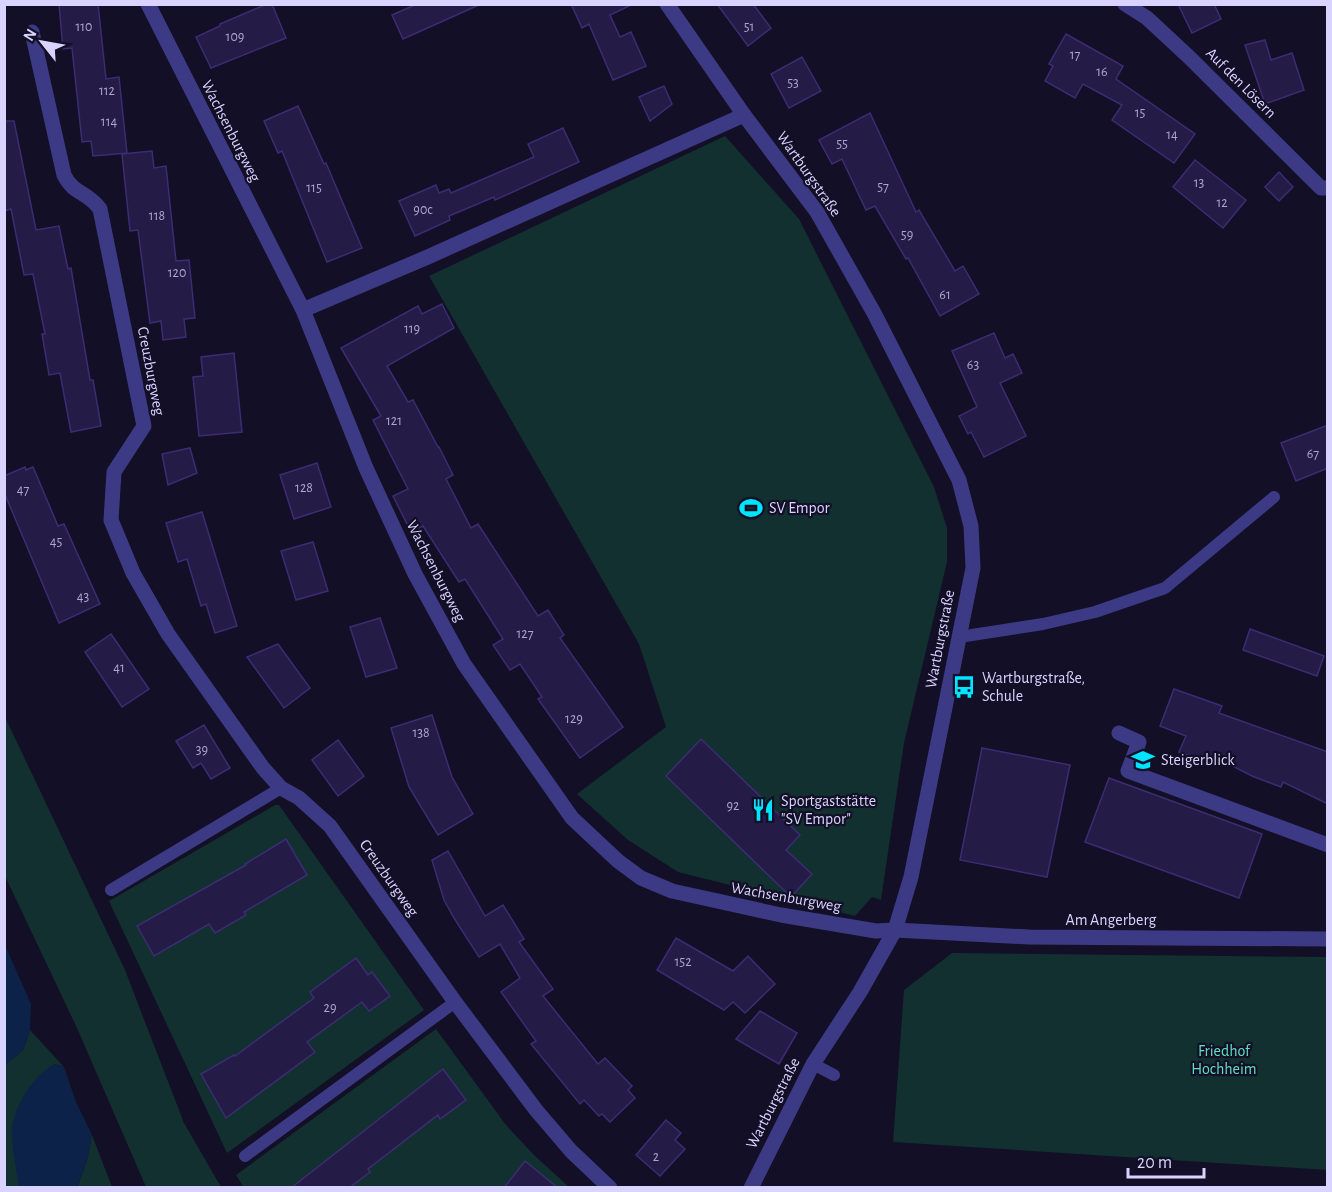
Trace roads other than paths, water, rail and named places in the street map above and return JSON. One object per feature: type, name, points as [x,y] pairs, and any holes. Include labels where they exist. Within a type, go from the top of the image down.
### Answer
[{"type":"street","name":"Wachsenburgweg","points":[[148,4],[303,310],[366,468],[421,584],[464,664],[572,818],[625,867],[641,878],[672,891],[781,915],[876,931],[895,930]]},
{"type":"street","name":"Wartburgstraße","points":[[667,4],[744,115],[817,212],[874,314],[959,480],[971,526],[972,568],[911,877],[895,930],[860,992],[813,1064],[751,1188]]},
{"type":"street","name":"Auf den Lösern","points":[[1125,4],[1147,18],[1322,188],[1328,188]]},
{"type":"street","name":"Creuzburgweg","points":[[32,32],[64,175],[70,187],[92,198],[100,209],[144,426],[114,472],[111,520],[133,573],[168,634],[263,768],[281,788],[299,798],[330,825],[455,1002],[536,1110],[571,1151],[606,1186]]},
{"type":"street","points":[[303,310],[430,256],[744,115]]},
{"type":"street","points":[[1119,734],[1138,742],[1128,771],[1328,845]]},
{"type":"street","name":"Am Angerberg","points":[[895,930],[1029,937],[1328,939]]},
{"type":"lane","points":[[959,637],[1043,624],[1095,612],[1165,588],[1274,496]]},
{"type":"lane","points":[[111,890],[281,788]]},
{"type":"lane","points":[[245,1156],[455,1002]]},
{"type":"lane","points":[[813,1064],[834,1075]]},
{"type":"water","points":[[4,943],[31,1004],[30,1030],[23,1050],[5,1065]]},
{"type":"water","points":[[54,1064],[64,1067],[76,1102],[92,1135],[87,1160],[77,1187],[19,1187],[12,1144],[16,1111],[32,1084]]},
{"type":"place","name":"SV Empor","points":[[751,508]]},
{"type":"place","name":"Wartburgstraße, Schule","points":[[964,687]]},
{"type":"place","name":"Steigerblick","points":[[1143,760]]},
{"type":"place","name":"Sportgaststätte \"SV Empor\"","points":[[763,810]]},
{"type":"park label","name":"Friedhof Hochheim","points":[[1224,1060]]}]
